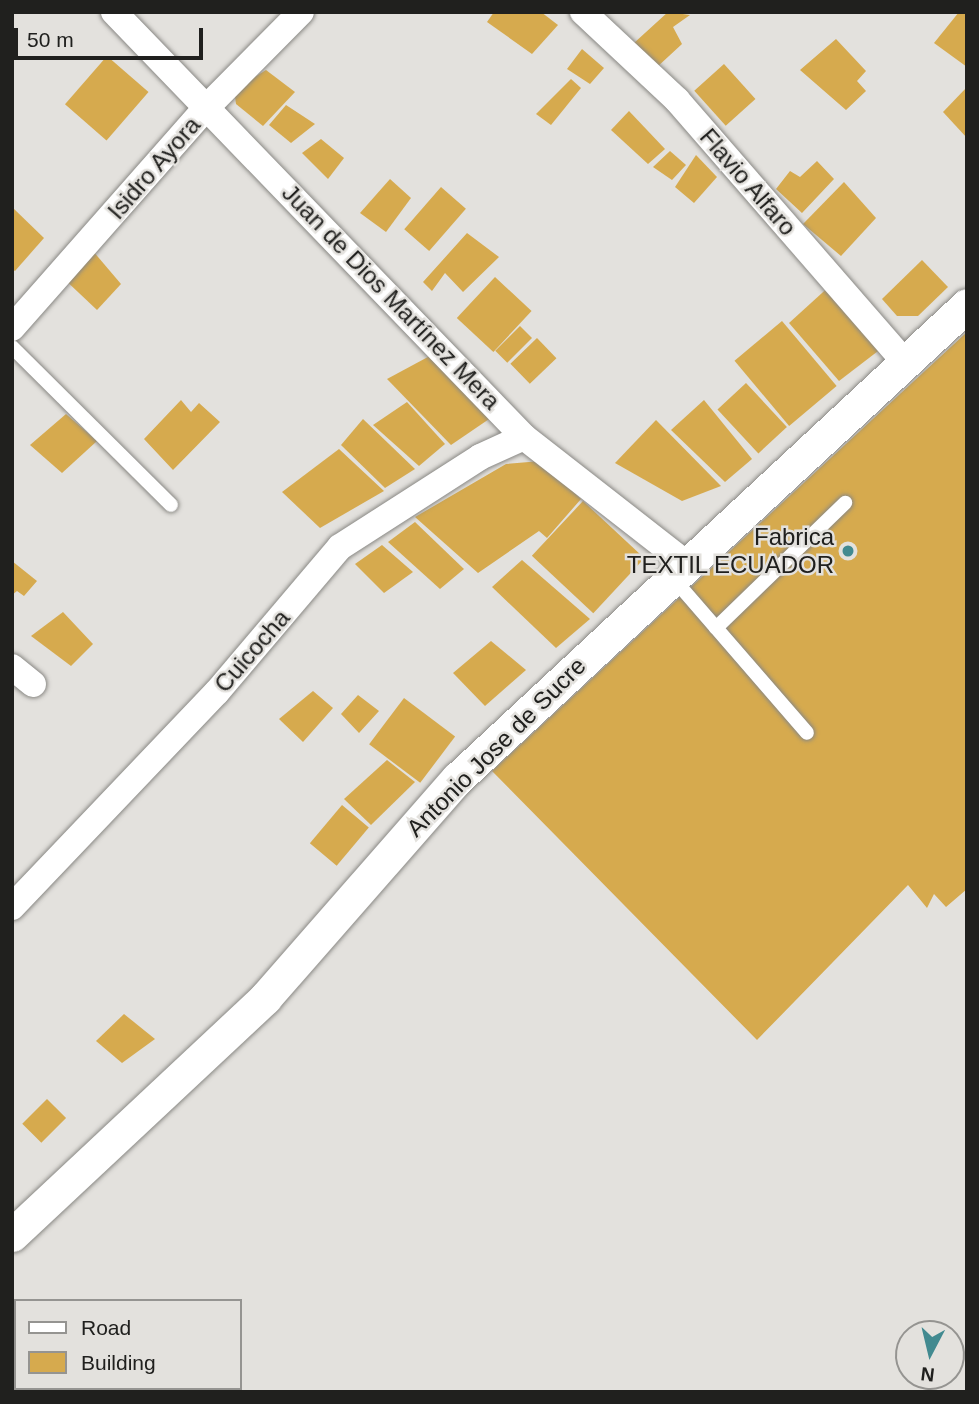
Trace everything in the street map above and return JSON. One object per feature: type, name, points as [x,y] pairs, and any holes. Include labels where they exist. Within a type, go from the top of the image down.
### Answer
[{"type":"street","name":"Juan de Dios Martínez Mera","points":[[114,12],[208,106],[524,437],[678,570]]},
{"type":"street","name":"Isidro Ayora","points":[[12,328],[208,106],[301,12]]},
{"type":"street","name":"Flavio Alfaro","points":[[583,12],[677,100],[903,360]]},
{"type":"street","name":"Antonio Jose de Sucre","points":[[12,1235],[265,998],[457,779],[903,360],[967,305]]},
{"type":"street","name":"Cuicocha","points":[[12,907],[217,692],[340,547],[480,457],[524,437]]},
{"type":"street","points":[[12,667],[33,684]]},
{"type":"lane","points":[[12,347],[171,505]]},
{"type":"lane","points":[[716,628],[845,503]]},
{"type":"lane","points":[[678,570],[716,628],[807,733]]},
{"type":"building","points":[[494,12],[541,12],[558,25],[532,54],[487,22]]},
{"type":"building","points":[[668,12],[690,15],[673,27],[682,44],[656,68],[634,43]]},
{"type":"building","points":[[959,12],[967,12],[967,67],[934,43]]},
{"type":"building","points":[[836,39],[866,71],[857,81],[866,91],[846,110],[800,70]]},
{"type":"building","points":[[582,49],[604,68],[590,84],[567,69]]},
{"type":"building","points":[[107,56],[149,92],[107,140],[65,104]]},
{"type":"building","points":[[724,64],[755,99],[726,126],[694,91]]},
{"type":"building","points":[[266,70],[295,92],[263,126],[236,104],[234,90]]},
{"type":"building","points":[[571,79],[581,88],[551,125],[536,114]]},
{"type":"building","points":[[967,87],[967,138],[943,112]]},
{"type":"building","points":[[286,105],[315,124],[291,143],[269,125]]},
{"type":"building","points":[[629,111],[665,149],[648,164],[611,130]]},
{"type":"building","points":[[321,139],[344,158],[328,179],[302,153]]},
{"type":"building","points":[[670,151],[686,165],[672,180],[653,167]]},
{"type":"building","points":[[696,155],[717,177],[694,203],[675,187]]},
{"type":"building","points":[[817,161],[834,179],[802,213],[776,189],[790,171],[800,177]]},
{"type":"building","points":[[390,179],[411,198],[386,232],[360,213]]},
{"type":"building","points":[[844,182],[876,218],[841,256],[803,224]]},
{"type":"building","points":[[441,187],[466,209],[429,251],[404,229]]},
{"type":"building","points":[[12,207],[44,238],[15,271],[12,269]]},
{"type":"building","points":[[467,233],[499,257],[463,292],[445,273],[432,291],[423,282]]},
{"type":"building","points":[[87,244],[121,284],[97,310],[61,276]]},
{"type":"building","points":[[922,260],[948,287],[918,316],[897,316],[882,299]]},
{"type":"building","points":[[495,277],[532,311],[493,352],[457,318]]},
{"type":"building","points":[[833,283],[882,348],[839,381],[789,323]]},
{"type":"building","points":[[782,321],[837,386],[789,426],[735,361]]},
{"type":"building","points":[[520,326],[532,338],[507,363],[495,351]]},
{"type":"building","name":"Fabrica TEXTIL ECUADOR","points":[[967,332],[967,889],[946,907],[934,894],[927,908],[908,885],[757,1040],[492,771]]},
{"type":"building","points":[[537,338],[556,358],[530,384],[510,364]]},
{"type":"building","points":[[439,351],[495,415],[451,445],[387,379]]},
{"type":"building","points":[[746,383],[787,427],[758,453],[717,410]]},
{"type":"building","points":[[181,400],[191,412],[199,403],[220,422],[173,470],[144,439]]},
{"type":"building","points":[[704,400],[752,459],[725,482],[671,430]]},
{"type":"building","points":[[407,402],[445,444],[419,466],[373,425]]},
{"type":"building","points":[[66,414],[97,441],[62,473],[30,445]]},
{"type":"building","points":[[363,419],[415,469],[385,488],[341,445]]},
{"type":"building","points":[[656,420],[721,486],[682,501],[615,463]]},
{"type":"building","points":[[339,449],[384,491],[320,528],[282,492]]},
{"type":"building","points":[[541,461],[581,499],[547,538],[539,531],[478,573],[415,517],[506,464]]},
{"type":"building","points":[[583,501],[644,558],[593,613],[532,556]]},
{"type":"building","points":[[415,522],[464,569],[440,589],[388,542]]},
{"type":"building","points":[[382,545],[413,572],[384,593],[355,564]]},
{"type":"building","points":[[522,560],[590,619],[556,648],[492,587]]},
{"type":"building","points":[[12,561],[37,581],[24,596],[17,591],[12,595]]},
{"type":"building","points":[[63,612],[93,644],[71,666],[31,636]]},
{"type":"building","points":[[491,641],[526,670],[485,706],[453,673]]},
{"type":"building","points":[[313,691],[333,708],[303,742],[279,719]]},
{"type":"building","points":[[358,695],[379,711],[359,733],[341,714]]},
{"type":"building","points":[[404,698],[455,737],[420,783],[369,744]]},
{"type":"building","points":[[387,760],[415,782],[371,825],[344,799]]},
{"type":"building","points":[[342,805],[369,827],[337,866],[310,843]]},
{"type":"building","points":[[124,1014],[155,1039],[122,1063],[96,1041]]},
{"type":"building","points":[[47,1099],[66,1118],[41,1143],[22,1124]]},
{"type":"place","name":"Fabrica TEXTIL ECUADOR","points":[[848,551]]}]
